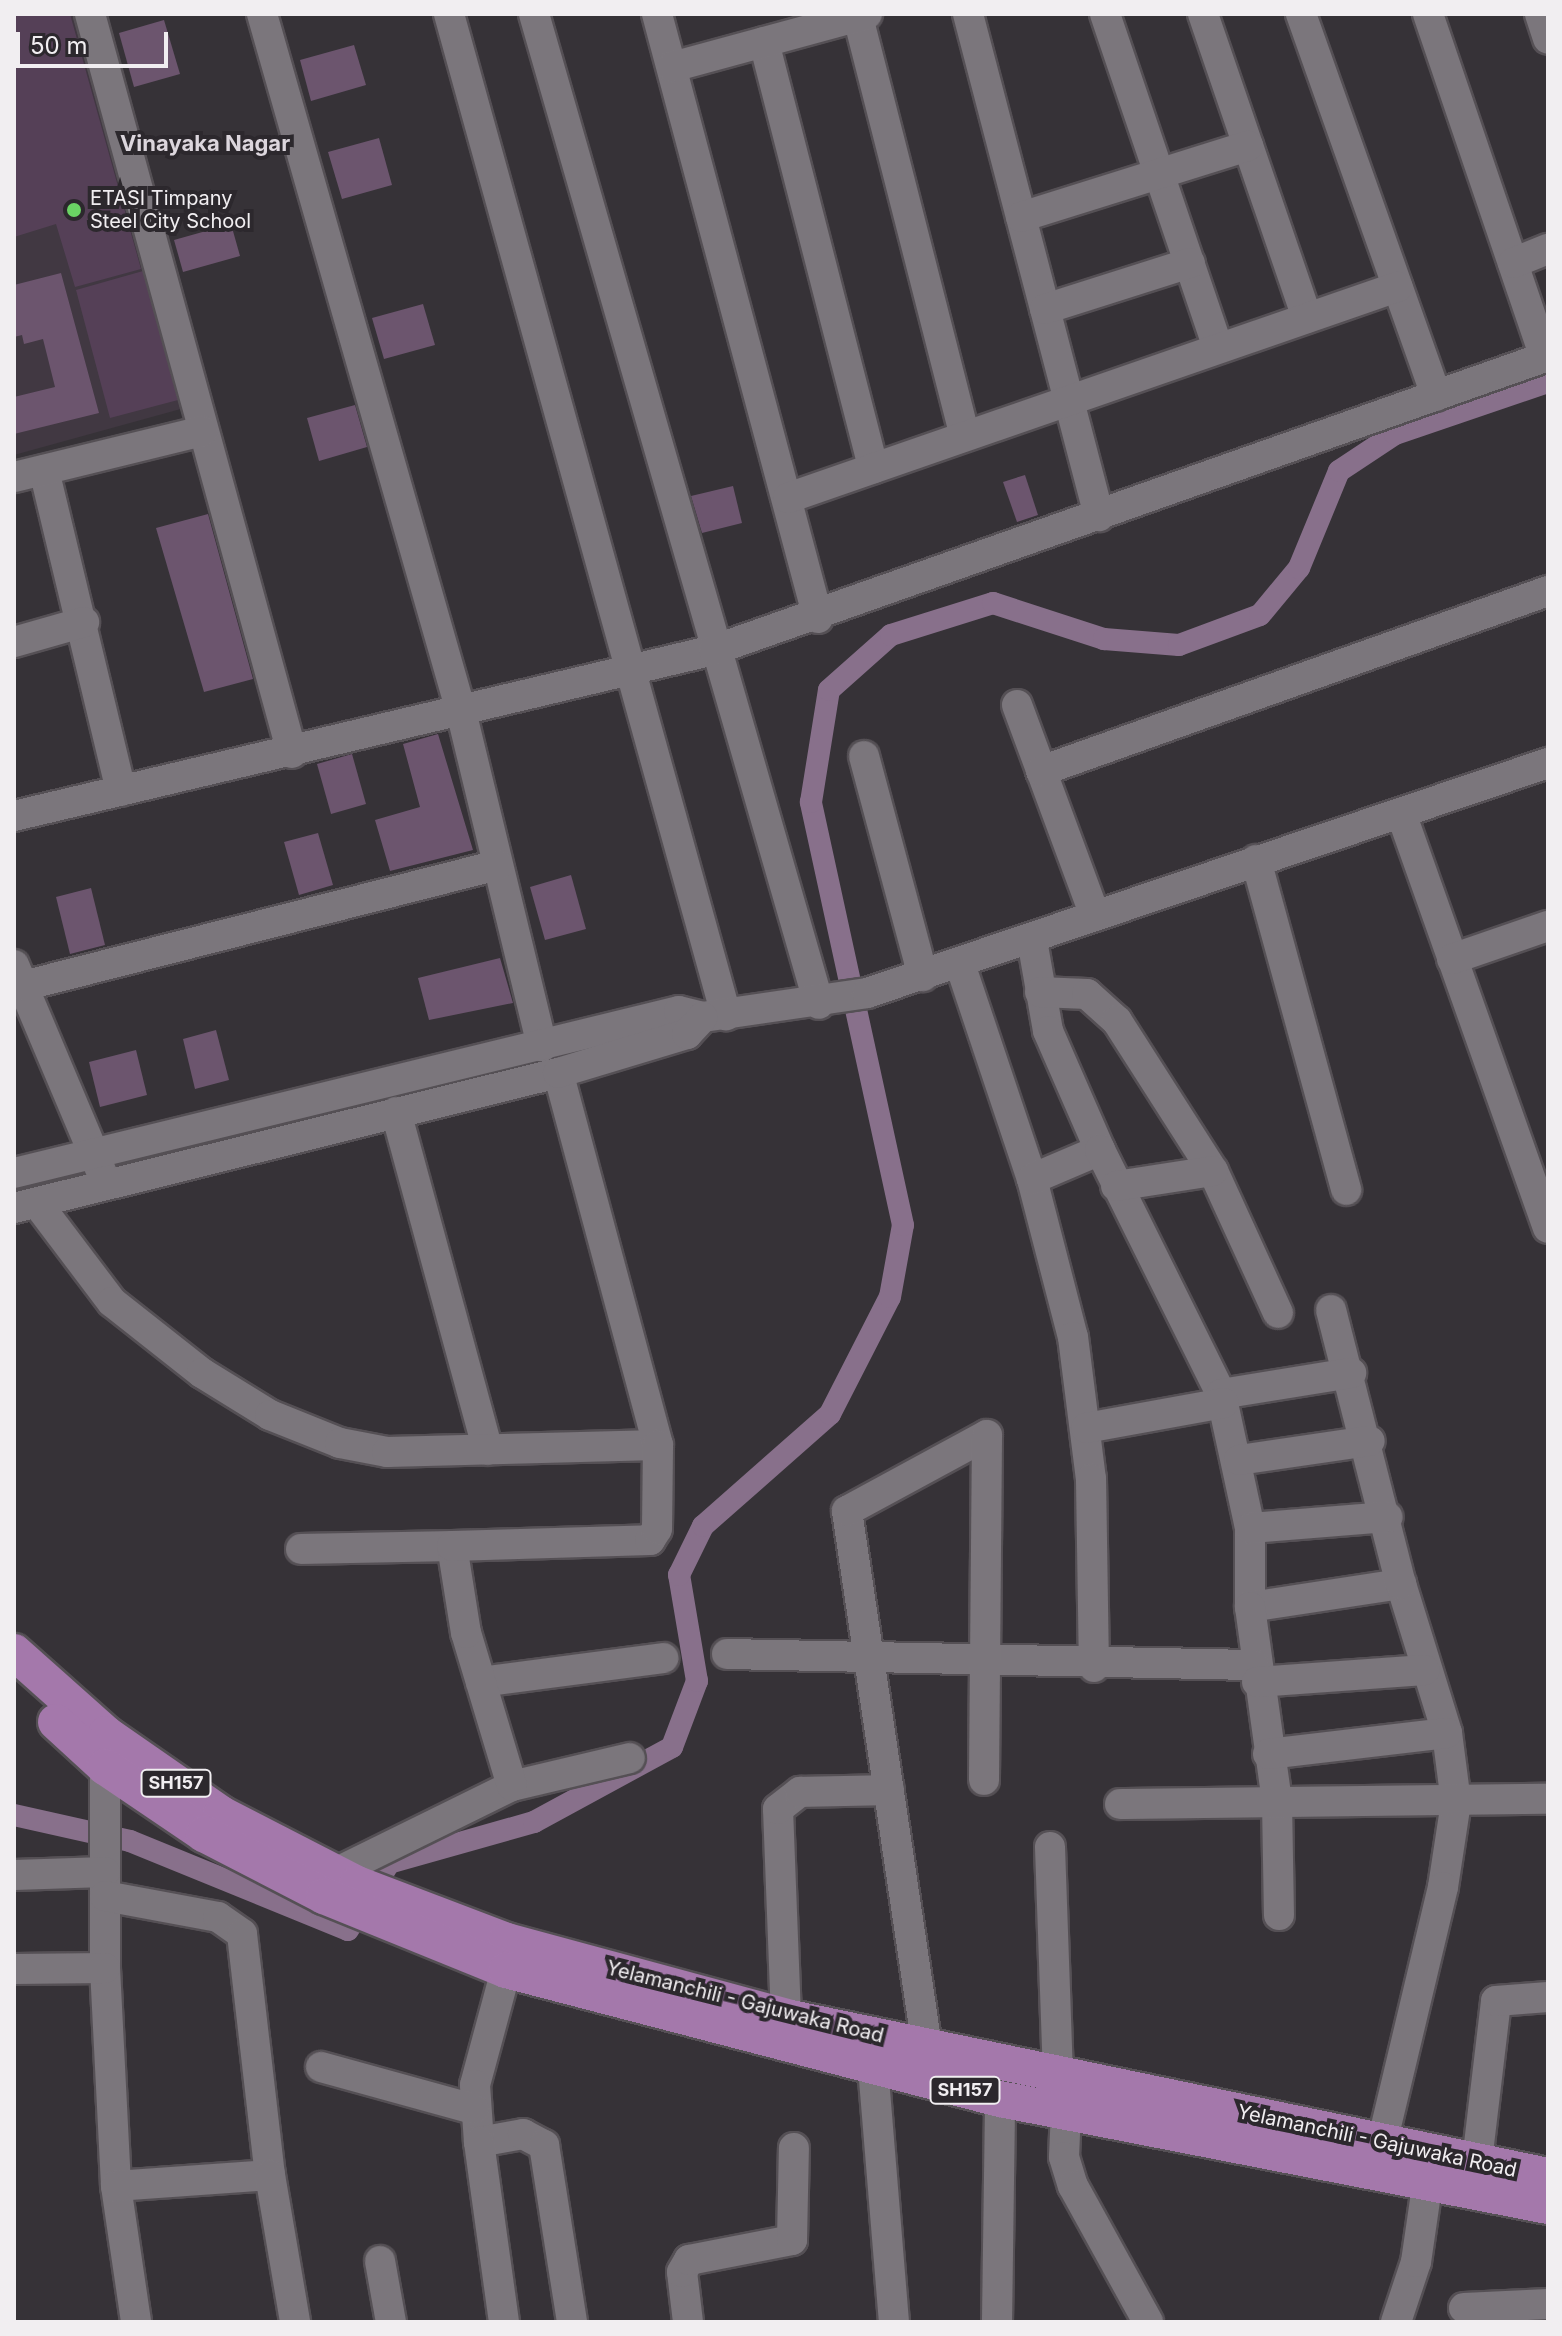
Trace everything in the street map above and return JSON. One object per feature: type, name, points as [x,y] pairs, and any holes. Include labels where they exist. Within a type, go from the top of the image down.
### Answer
[{"type":"main road","name":"Yelamanchili - Gajuwaka Road","points":[[14,1652],[105,1750]]},
{"type":"main road","name":"Yelamanchili - Gajuwaka Road","points":[[14,1684],[105,1750],[204,1834],[339,1884],[472,1942],[786,2017],[1548,2176]]},
{"type":"main road","name":"Yelamanchili - Gajuwaka Road","points":[[472,1942],[506,1970],[1000,2099],[1428,2180],[1548,2206]]},
{"type":"street","points":[[90,14],[292,753]]},
{"type":"street","points":[[262,14],[461,711],[542,1046]]},
{"type":"street","points":[[449,14],[628,670],[715,1016]]},
{"type":"street","points":[[534,14],[714,650],[842,999]]},
{"type":"street","points":[[657,14],[818,618]]},
{"type":"street","points":[[968,14],[1099,516]]},
{"type":"street","points":[[1105,14],[1218,348]]},
{"type":"street","points":[[1203,14],[1307,318]]},
{"type":"street","points":[[1301,14],[1436,396]]},
{"type":"street","points":[[14,816],[292,753],[714,650],[818,618],[1547,357],[1428,14]]},
{"type":"street","points":[[1540,14],[1548,39]]},
{"type":"street","points":[[672,67],[862,15],[965,436]]},
{"type":"street","points":[[764,42],[873,468]]},
{"type":"street","points":[[1021,217],[1248,146]]},
{"type":"street","points":[[1513,263],[1548,249]]},
{"type":"street","points":[[1045,309],[1190,263]]},
{"type":"street","points":[[788,498],[1397,287]]},
{"type":"street","points":[[14,477],[202,431]]},
{"type":"street","points":[[44,470],[84,622],[121,791]]},
{"type":"street","points":[[1041,771],[1548,591]]},
{"type":"street","points":[[14,642],[84,622]]},
{"type":"street","points":[[1017,705],[1095,916]]},
{"type":"street","points":[[864,756],[923,976]]},
{"type":"street","points":[[14,1173],[679,1011],[715,1016],[842,999],[1032,940],[1256,860],[1548,763]]},
{"type":"street","points":[[1401,813],[1548,1228]]},
{"type":"street","points":[[1256,860],[1346,1190]]},
{"type":"street","points":[[106,1184],[96,1154],[18,975],[498,865]]},
{"type":"street","points":[[1452,959],[1548,926]]},
{"type":"street","points":[[1032,940],[1048,1031],[1116,1186],[1222,1399],[1239,1460],[1250,1528],[1250,1607],[1255,1673],[1277,1802],[1279,1915]]},
{"type":"street","points":[[960,964],[1032,1179],[1073,1337],[1086,1428],[1094,1667]]},
{"type":"street","points":[[1040,992],[1087,994],[1117,1021],[1213,1171],[1278,1313]]},
{"type":"street","points":[[658,1445],[387,1452],[340,1443],[270,1415],[202,1373],[112,1302],[25,1205],[558,1073],[687,1034],[715,1016]]},
{"type":"street","points":[[301,1549],[650,1540],[657,1529],[658,1445],[558,1073]]},
{"type":"street","points":[[396,1112],[488,1450]]},
{"type":"street","points":[[1032,1179],[1100,1150]]},
{"type":"street","points":[[1116,1186],[1213,1171]]},
{"type":"street","points":[[1331,1310],[1370,1441],[1401,1584],[1425,1670],[1447,1733],[1456,1802],[1443,1887],[1382,2143]]},
{"type":"street","points":[[1086,1428],[1351,1373]]},
{"type":"street","points":[[927,2047],[847,1511],[987,1435],[984,1780]]},
{"type":"street","points":[[1239,1460],[1370,1441]]},
{"type":"street","points":[[1250,1528],[1388,1517]]},
{"type":"street","points":[[452,1546],[481,1682],[512,1786]]},
{"type":"street","points":[[1250,1607],[1401,1584]]},
{"type":"street","points":[[727,1654],[1255,1673],[1425,1670]]},
{"type":"street","points":[[481,1682],[663,1658]]},
{"type":"street","points":[[1268,1754],[1447,1733]]},
{"type":"street","points":[[105,1750],[105,1968],[116,2186],[136,2322]]},
{"type":"street","points":[[339,1884],[512,1786],[630,1758]]},
{"type":"street","points":[[786,2017],[778,1809],[800,1792],[889,1790]]},
{"type":"street","points":[[1120,1804],[1548,1799]]},
{"type":"street","points":[[1050,1847],[1058,2074]]},
{"type":"street","points":[[14,1875],[105,1871],[218,1917],[242,1934],[270,2175],[295,2322]]},
{"type":"street","points":[[14,1969],[105,1968]]},
{"type":"street","points":[[504,2322],[473,2109],[506,1970]]},
{"type":"street","points":[[1477,2161],[1496,2001],[1548,1997]]},
{"type":"street","points":[[321,2067],[473,2109]]},
{"type":"street","points":[[873,2067],[894,2322]]},
{"type":"street","points":[[997,2322],[1000,2099]]},
{"type":"street","points":[[1066,2111],[1064,2157],[1073,2186],[1148,2322]]},
{"type":"street","points":[[479,2142],[523,2134],[544,2145],[572,2322]]},
{"type":"street","points":[[688,2322],[682,2272],[689,2260],[792,2240],[794,2148]]},
{"type":"street","points":[[116,2186],[270,2175]]},
{"type":"street","points":[[1396,2322],[1416,2262],[1428,2180]]},
{"type":"street","points":[[380,2261],[391,2322]]},
{"type":"street","points":[[1464,2308],[1548,2304]]},
{"type":"shaded area","name":"ETASI Timpany Steel City School","points":[[14,14],[81,14],[188,407],[14,455]]},
{"type":"shaded area","points":[[14,14],[70,14],[141,269],[75,287],[56,224],[14,237]]},
{"type":"shaded area","points":[[143,271],[178,400],[110,418],[76,290]]},
{"type":"building","points":[[164,20],[180,74],[134,87],[119,33]]},
{"type":"building","points":[[354,45],[366,85],[311,101],[300,60]]},
{"type":"building","points":[[379,138],[392,185],[342,199],[328,152]]},
{"type":"building","points":[[231,224],[240,256],[183,272],[174,240]]},
{"type":"building","points":[[61,273],[99,413],[14,434],[14,397],[55,387],[43,339],[24,344],[22,335],[14,337],[14,285]]},
{"type":"building","points":[[423,304],[435,345],[384,359],[372,318]]},
{"type":"building","points":[[355,405],[367,447],[319,461],[307,418]]},
{"type":"building","points":[[1025,475],[1038,515],[1017,522],[1003,482]]},
{"type":"building","points":[[733,486],[742,523],[702,533],[691,496]]},
{"type":"building","points":[[208,514],[253,679],[204,692],[156,528]]},
{"type":"building","points":[[438,734],[473,850],[390,871],[375,820],[420,807],[403,744]]},
{"type":"building","points":[[352,754],[366,804],[331,814],[317,764]]},
{"type":"building","points":[[318,833],[333,885],[299,895],[284,842]]},
{"type":"building","points":[[571,875],[586,929],[545,940],[530,887]]},
{"type":"building","points":[[91,888],[105,945],[70,954],[56,897]]},
{"type":"building","points":[[500,958],[513,1003],[429,1020],[418,978]]},
{"type":"building","points":[[216,1030],[229,1080],[195,1089],[183,1039]]},
{"type":"building","points":[[136,1050],[147,1095],[100,1107],[89,1062]]},
{"type":"waterway","points":[[14,1815],[130,1841],[348,1930],[389,1863],[534,1822],[672,1747],[697,1681],[679,1575],[703,1526],[830,1414],[890,1297],[903,1225],[811,802],[829,690],[891,635],[993,603],[1104,639],[1179,645],[1260,615],[1299,568],[1339,471],[1395,434],[1548,382]]},
{"type":"place","name":"ETASI Timpany Steel City School","points":[[74,210]]},
{"type":"district","name":"Vinayaka Nagar","points":[[205,144]]}]
